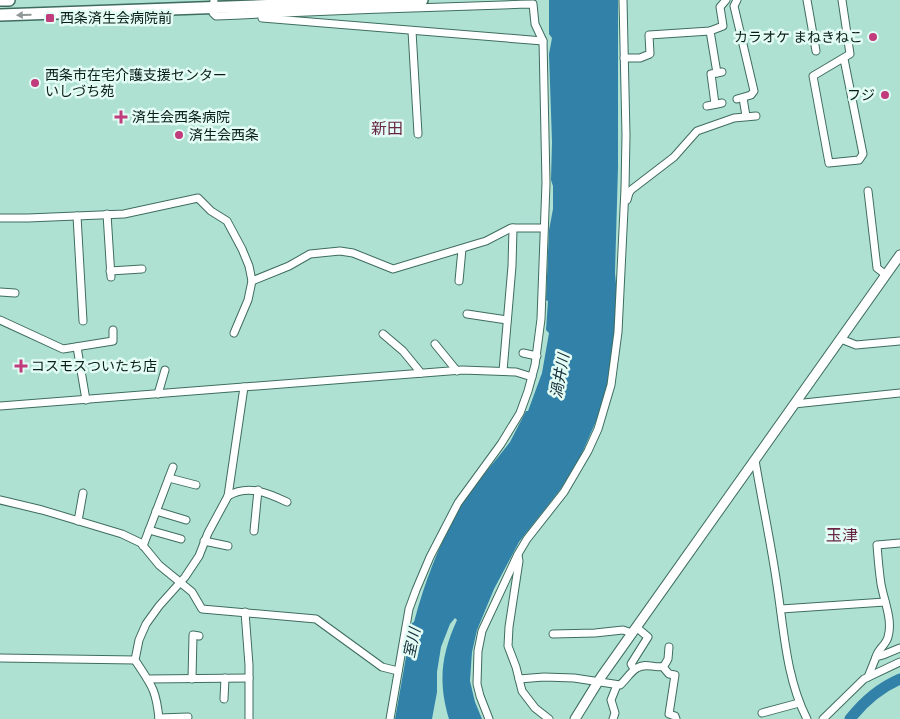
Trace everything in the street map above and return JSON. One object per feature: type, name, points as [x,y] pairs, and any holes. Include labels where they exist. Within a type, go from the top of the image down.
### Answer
[{"type":"main road","points":[[0,0],[9,0]]},
{"type":"main road","points":[[0,16],[213,4],[422,0]]},
{"type":"street","points":[[488,719],[477,684],[479,645],[485,622],[527,539],[564,492],[588,451],[606,406],[611,385],[617,340],[624,209],[626,136],[623,0]]},
{"type":"street","points":[[624,58],[640,58],[650,54],[649,35],[710,31],[722,26],[720,7],[726,0]]},
{"type":"street","points":[[737,0],[734,6],[754,91],[751,96],[740,98],[746,116]]},
{"type":"street","points":[[807,0],[816,51]]},
{"type":"street","points":[[842,0],[850,54],[813,76],[828,163],[860,160],[863,154],[844,58]]},
{"type":"street","points":[[213,4],[216,16],[532,4],[536,24],[543,41],[546,137],[541,319],[537,356],[520,412],[497,450],[458,503],[430,557],[409,610],[390,719]]},
{"type":"street","points":[[244,15],[249,17],[543,41]]},
{"type":"street","points":[[412,31],[418,134]]},
{"type":"street","points":[[707,106],[718,104],[711,74],[720,72],[710,31]]},
{"type":"street","points":[[624,209],[627,207],[628,193],[674,157],[694,133],[734,118],[756,116]]},
{"type":"street","points":[[868,191],[877,268],[886,275]]},
{"type":"street","points":[[0,218],[124,214],[198,198],[227,221],[246,258],[252,281],[248,300],[234,334]]},
{"type":"street","points":[[107,214],[110,274],[142,269]]},
{"type":"street","points":[[77,216],[83,320]]},
{"type":"street","points":[[252,281],[288,266],[310,254],[340,251],[353,253],[393,269],[486,241],[512,228],[544,228]]},
{"type":"street","points":[[502,371],[512,266],[512,228]]},
{"type":"street","points":[[459,281],[462,249]]},
{"type":"street","points":[[575,719],[598,681],[900,255]]},
{"type":"street","points":[[0,292],[15,293]]},
{"type":"street","points":[[467,314],[507,320]]},
{"type":"street","points":[[0,320],[58,348],[67,349],[113,341],[113,330]]},
{"type":"street","points":[[383,334],[404,351],[421,374]]},
{"type":"street","points":[[841,339],[856,345],[900,341]]},
{"type":"street","points":[[435,344],[457,371]]},
{"type":"street","points":[[77,348],[86,400]]},
{"type":"street","points":[[523,353],[537,356]]},
{"type":"street","points":[[158,394],[165,370]]},
{"type":"street","points":[[0,406],[457,371],[516,372],[532,377]]},
{"type":"street","points":[[188,717],[159,719],[157,699],[148,679],[135,660],[139,640],[146,624],[180,583],[199,556],[204,541],[228,496],[244,387]]},
{"type":"street","points":[[794,404],[900,393]]},
{"type":"street","points":[[755,460],[791,676],[799,703],[807,719]]},
{"type":"street","points":[[143,546],[173,467]]},
{"type":"street","points":[[169,478],[196,485]]},
{"type":"street","points":[[228,496],[249,490],[258,490],[286,502]]},
{"type":"street","points":[[254,531],[258,490]]},
{"type":"street","points":[[78,521],[83,493]]},
{"type":"street","points":[[0,500],[18,503],[122,534],[141,543],[159,564],[192,592],[202,609],[316,619],[382,667],[398,672]]},
{"type":"street","points":[[156,511],[186,520]]},
{"type":"street","points":[[149,530],[181,539]]},
{"type":"street","points":[[204,541],[228,546]]},
{"type":"street","points":[[868,677],[878,651],[889,636],[889,619],[877,546],[900,543]]},
{"type":"street","points":[[518,554],[519,561],[508,646],[522,691],[528,700],[549,719]]},
{"type":"street","points":[[781,609],[885,602]]},
{"type":"street","points":[[245,612],[249,678],[249,719]]},
{"type":"street","points":[[554,634],[634,630],[648,635],[631,664],[634,669]]},
{"type":"street","points":[[192,679],[193,635],[199,636]]},
{"type":"street","points":[[662,667],[668,660],[669,647]]},
{"type":"street","points":[[876,657],[883,656],[900,648]]},
{"type":"street","points":[[0,658],[135,660]]},
{"type":"street","points":[[823,719],[837,703],[868,677],[900,662]]},
{"type":"street","points":[[519,680],[544,677],[574,678],[617,685],[623,683],[634,669],[643,665],[662,667],[669,674],[675,675],[669,714],[675,716],[676,719]]},
{"type":"street","points":[[224,699],[225,678]]},
{"type":"street","points":[[148,679],[249,678]]},
{"type":"street","points":[[613,719],[615,713],[612,700],[617,685]]},
{"type":"street","points":[[762,713],[799,703]]},
{"type":"water","name":"室川","points":[[549,0],[618,0],[618,167],[615,273],[617,295],[612,360],[607,385],[597,419],[579,460],[560,490],[519,542],[494,589],[477,630],[472,652],[470,681],[475,702],[482,719],[449,719],[442,681],[447,645],[457,620],[455,618],[450,624],[441,647],[437,672],[437,692],[432,719],[395,719],[412,623],[414,622],[428,576],[440,547],[462,504],[510,442],[526,411],[528,411],[542,373],[549,333],[546,330],[548,301],[546,300],[549,230],[553,209],[549,54],[552,38],[549,34]]},
{"type":"waterway","name":"渦井川","points":[[850,719],[872,696],[900,679]]},
{"type":"place","name":"西条済生会病院前","points":[[50,18]]},
{"type":"place","name":"カラオケ まねきねこ","points":[[873,37]]},
{"type":"place","name":"西条市在宅介護支援センター いしづち苑","points":[[35,83]]},
{"type":"place","name":"フジ","points":[[885,95]]},
{"type":"place","name":"済生会西条病院","points":[[121,117]]},
{"type":"place","name":"済生会西条","points":[[179,135]]},
{"type":"place","name":"コスモスついたち店","points":[[21,366]]},
{"type":"district","name":"新田","points":[[387,128]]},
{"type":"district","name":"玉津","points":[[842,535]]}]
